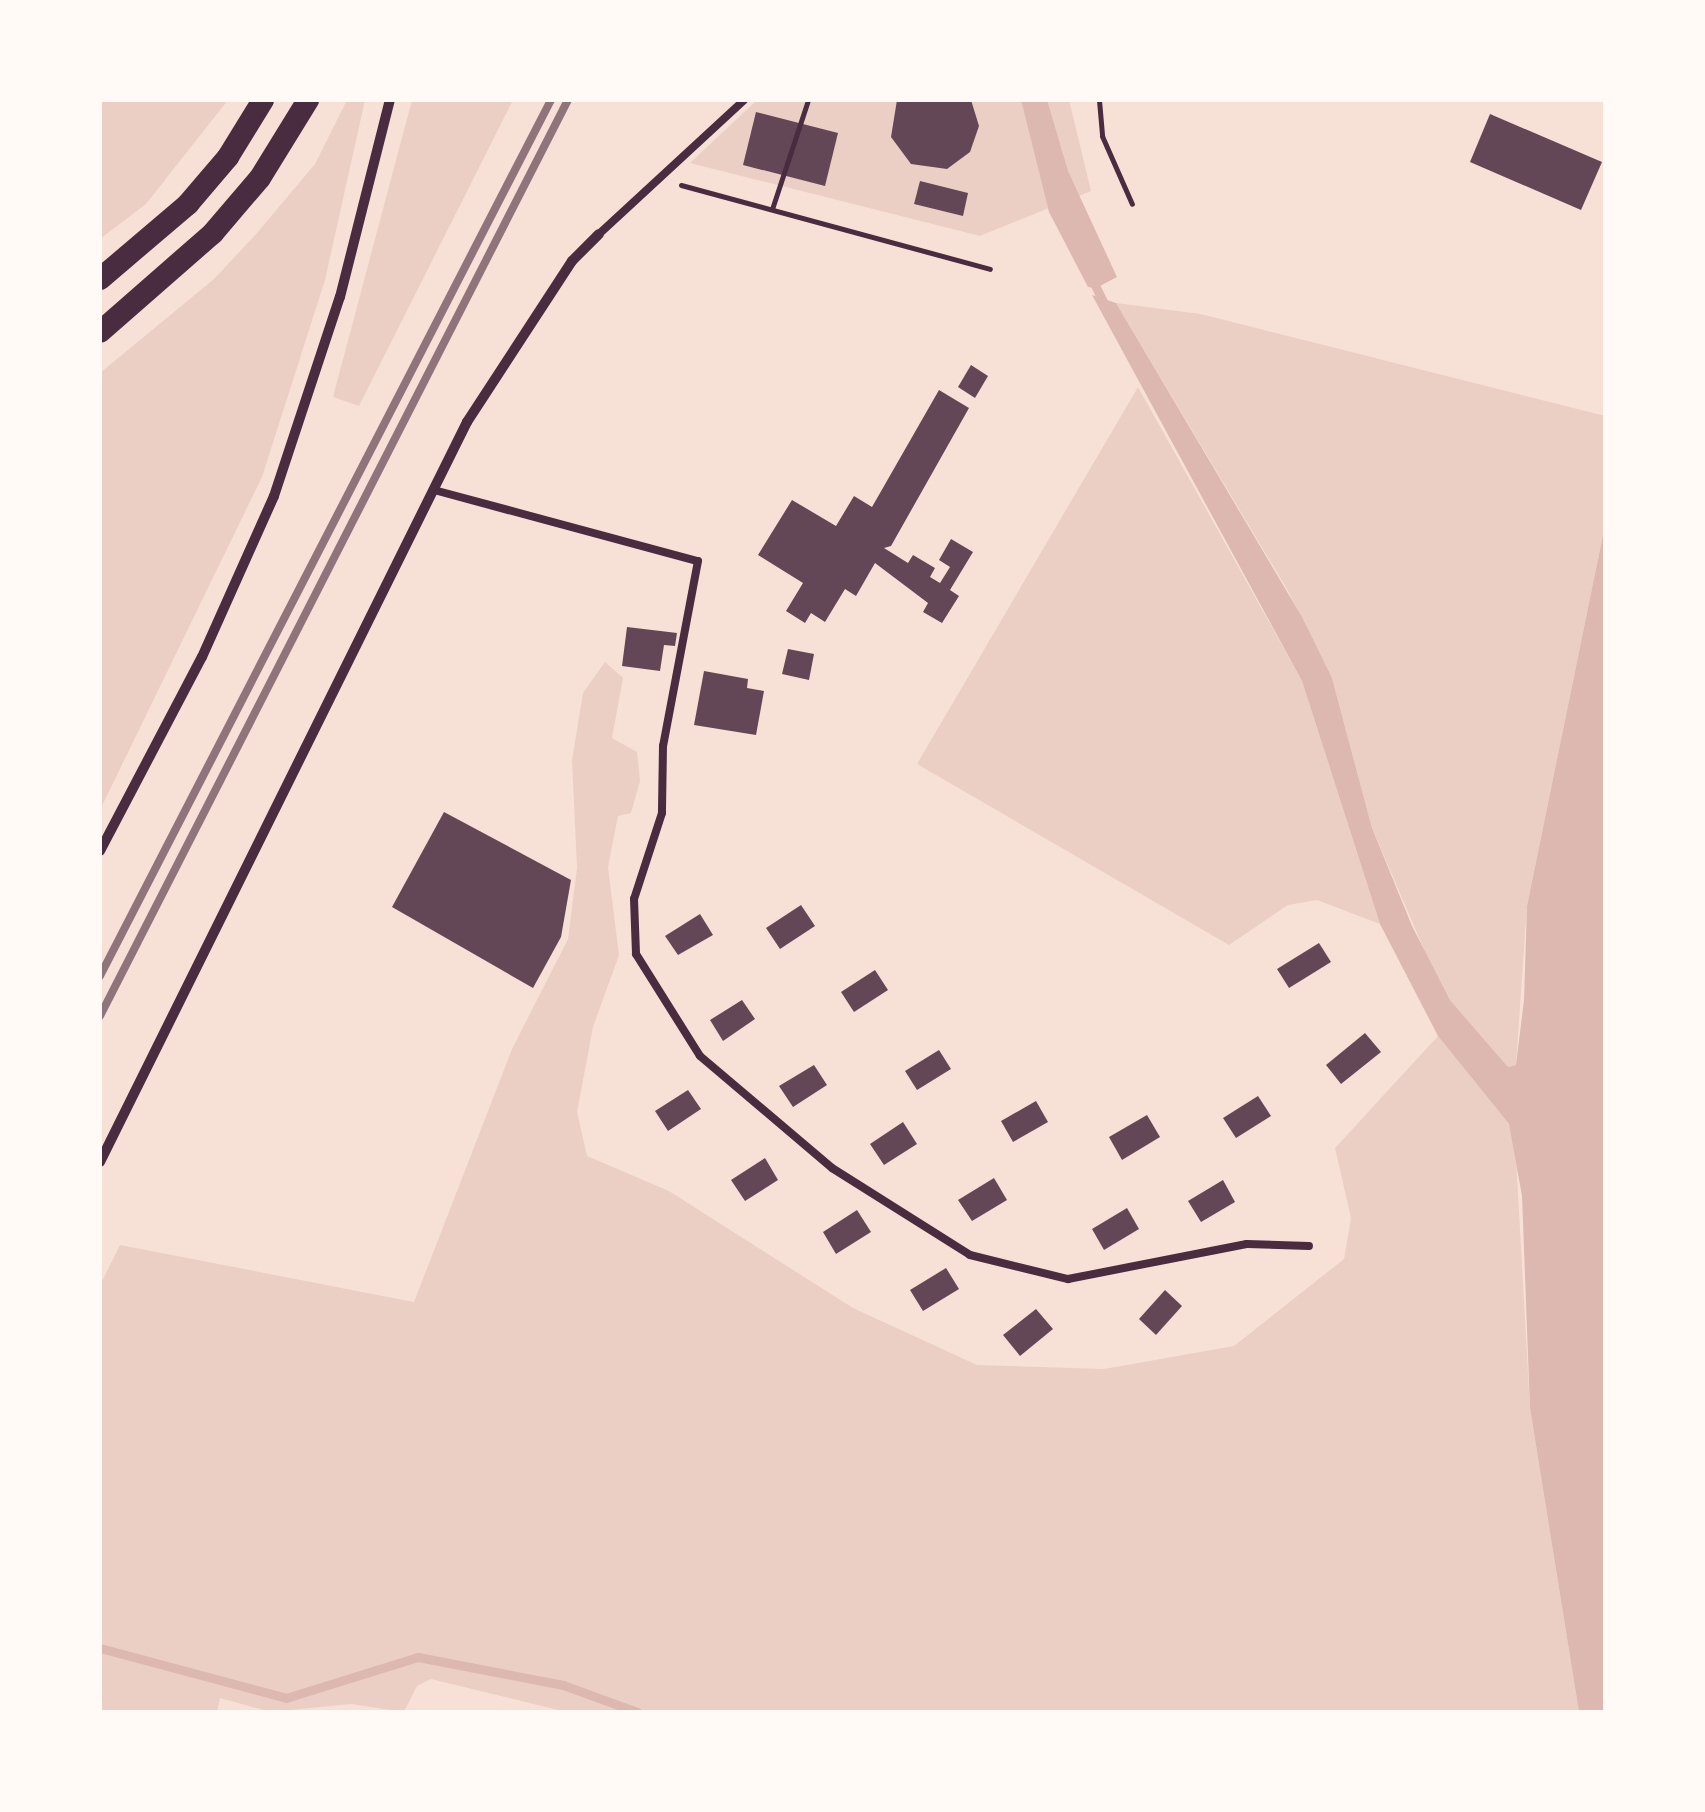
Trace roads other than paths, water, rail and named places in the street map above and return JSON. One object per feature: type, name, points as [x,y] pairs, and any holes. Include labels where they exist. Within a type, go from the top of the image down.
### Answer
[{"type":"main road","points":[[100,278],[188,204],[264,100]]},
{"type":"main road","points":[[100,332],[213,233],[260,178],[308,100]]},
{"type":"street","points":[[100,851],[209,642],[274,496],[340,297],[390,100]]},
{"type":"street","points":[[100,1162],[434,490],[507,357],[572,261],[599,234]]},
{"type":"lane","points":[[599,234],[744,100]]},
{"type":"lane","points":[[434,490],[698,561],[663,746],[662,813],[634,898],[636,954],[700,1056],[832,1168],[970,1256],[1068,1280],[1246,1244],[1309,1246]]},
{"type":"waterway","points":[[1091,277],[1106,308]]},
{"type":"waterway","points":[[100,1648],[286,1698],[418,1657],[563,1685],[637,1712]]},
{"type":"railway","points":[[100,976],[551,100]]},
{"type":"railway","points":[[100,1016],[568,100]]}]
